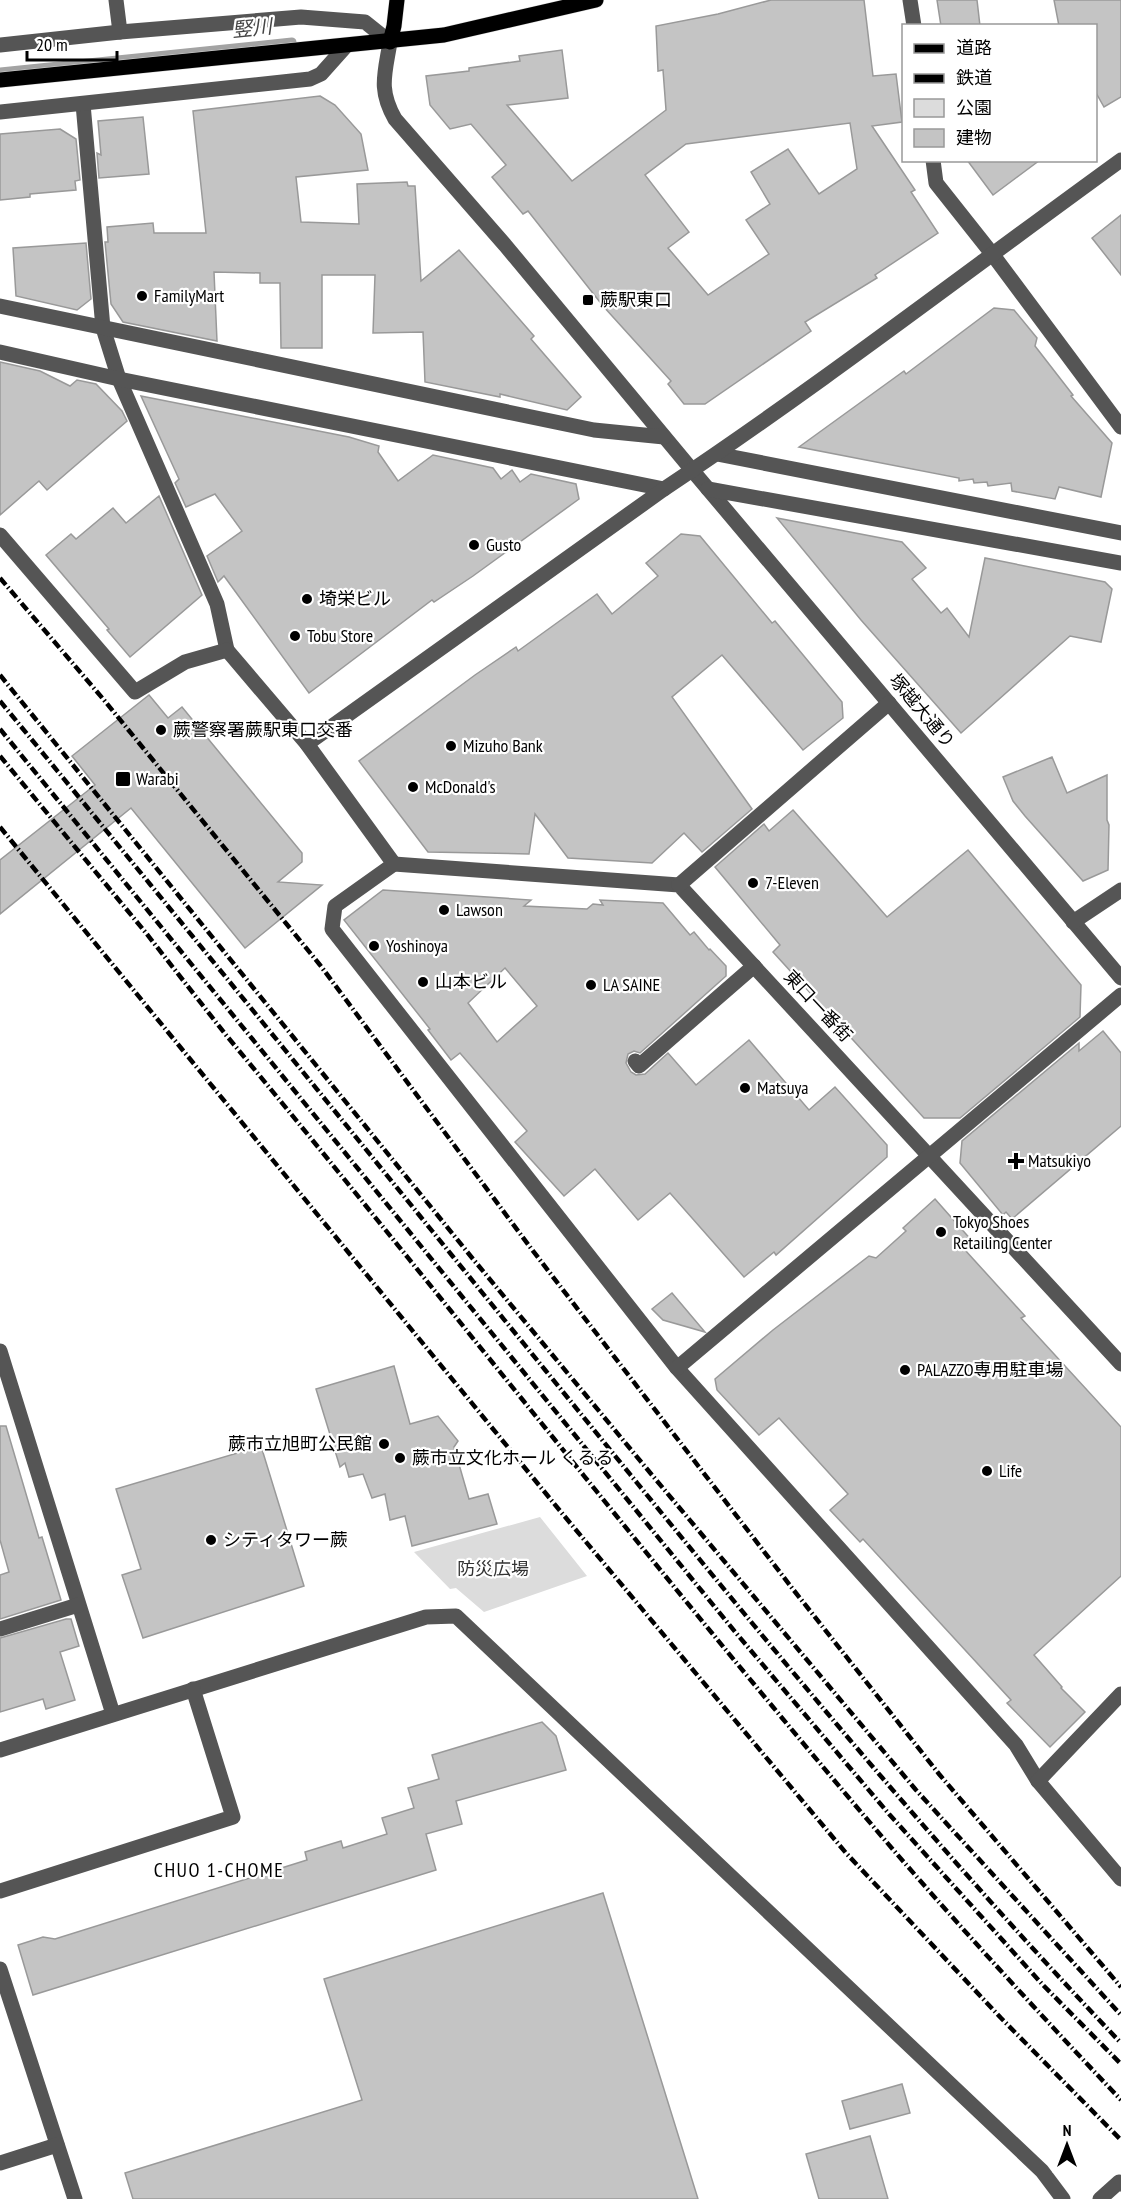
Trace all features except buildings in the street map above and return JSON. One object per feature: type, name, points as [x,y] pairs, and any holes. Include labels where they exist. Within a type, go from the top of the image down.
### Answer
[{"type":"main road","points":[[390,42],[397,0]]},
{"type":"main road","points":[[0,80],[444,35],[596,0]]},
{"type":"street","points":[[116,0],[120,32]]},
{"type":"street","points":[[910,0],[914,24]]},
{"type":"street","points":[[0,45],[301,16],[365,22],[390,42]]},
{"type":"street","name":"塚越大通り","points":[[390,42],[384,87],[386,103],[395,118],[1121,978]]},
{"type":"street","points":[[0,112],[310,79],[321,74],[346,46]]},
{"type":"street","points":[[83,104],[103,328],[119,379],[217,604],[227,650],[307,744],[394,864]]},
{"type":"street","points":[[307,744],[664,489],[717,454],[1121,160]]},
{"type":"street","points":[[933,162],[936,183],[993,255],[1121,428]]},
{"type":"street","points":[[0,306],[594,430],[664,437]]},
{"type":"street","points":[[0,352],[119,379],[664,489]]},
{"type":"street","points":[[717,454],[1121,532]]},
{"type":"street","points":[[708,489],[1121,563]]},
{"type":"street","points":[[0,535],[135,692],[185,662],[227,650]]},
{"type":"street","points":[[889,703],[679,885],[394,864],[335,906],[332,929],[677,1368],[1016,1745],[1038,1781],[1121,1879]]},
{"type":"street","name":"東口一番街","points":[[679,885],[1121,1364]]},
{"type":"street","points":[[1073,922],[1121,890]]},
{"type":"street","points":[[635,1061],[639,1066],[754,966]]},
{"type":"street","points":[[677,1368],[1121,994]]},
{"type":"street","points":[[0,1351],[113,1714]]},
{"type":"street","points":[[0,1404],[15,1400]]},
{"type":"street","points":[[0,1629],[78,1605]]},
{"type":"street","points":[[0,1750],[426,1617],[456,1616],[1042,2171],[1064,2199]]},
{"type":"street","points":[[0,1891],[233,1817],[193,1689]]},
{"type":"street","points":[[1038,1781],[1121,1694]]},
{"type":"street","points":[[0,1969],[7,2017],[57,2145],[75,2199]]},
{"type":"street","points":[[0,2163],[57,2145]]},
{"type":"street","points":[[1100,2199],[1119,2182],[1121,2184]]},
{"type":"green space","name":"防災広場","points":[[540,1517],[587,1576],[484,1612],[456,1588],[450,1589],[414,1552]]},
{"type":"waterway","name":"竪川","points":[[0,72],[292,42]]},
{"type":"railway","points":[[0,578],[104,700],[320,965],[530,1247],[792,1588],[939,1774],[1121,1987]]},
{"type":"railway","points":[[0,675],[473,1259],[652,1475],[916,1790],[1121,2015]]},
{"type":"railway","points":[[0,701],[786,1664],[984,1894],[1121,2043]]},
{"type":"railway","points":[[0,729],[736,1633],[889,1814],[1043,1985],[1121,2064]]},
{"type":"railway","points":[[0,756],[790,1727],[933,1895],[1121,2100]]},
{"type":"railway","points":[[0,827],[561,1512],[846,1853],[1001,2018],[1121,2140]]},
{"type":"place","name":"FamilyMart","points":[[142,296]]},
{"type":"place","name":"蕨駅東口","points":[[588,300]]},
{"type":"place","name":"Gusto","points":[[474,545]]},
{"type":"place","name":"埼栄ビル","points":[[307,599]]},
{"type":"place","name":"Tobu Store","points":[[295,636]]},
{"type":"place","name":"蕨警察署蕨駅東口交番","points":[[161,730]]},
{"type":"place","name":"Mizuho Bank","points":[[451,746]]},
{"type":"place","name":"Warabi","points":[[123,779]]},
{"type":"place","name":"McDonald's","points":[[413,787]]},
{"type":"place","name":"7-Eleven","points":[[753,883]]},
{"type":"place","name":"Lawson","points":[[444,910]]},
{"type":"place","name":"Yoshinoya","points":[[374,946]]},
{"type":"place","name":"山本ビル","points":[[423,982]]},
{"type":"place","name":"LA SAINE","points":[[591,985]]},
{"type":"place","name":"Matsuya","points":[[745,1088]]},
{"type":"place","name":"Matsukiyo","points":[[1016,1161]]},
{"type":"place","name":"Tokyo Shoes Retailing Center","points":[[941,1232]]},
{"type":"place","name":"PALAZZO専用駐車場","points":[[905,1370]]},
{"type":"place","name":"蕨市立旭町公民館","points":[[384,1444]]},
{"type":"place","name":"蕨市立文化ホール くるる","points":[[400,1458]]},
{"type":"place","name":"Life","points":[[987,1471]]},
{"type":"place","name":"シティタワー蕨","points":[[211,1540]]},
{"type":"district","name":"CHUO 1-CHOME","points":[[219,1870]]}]
